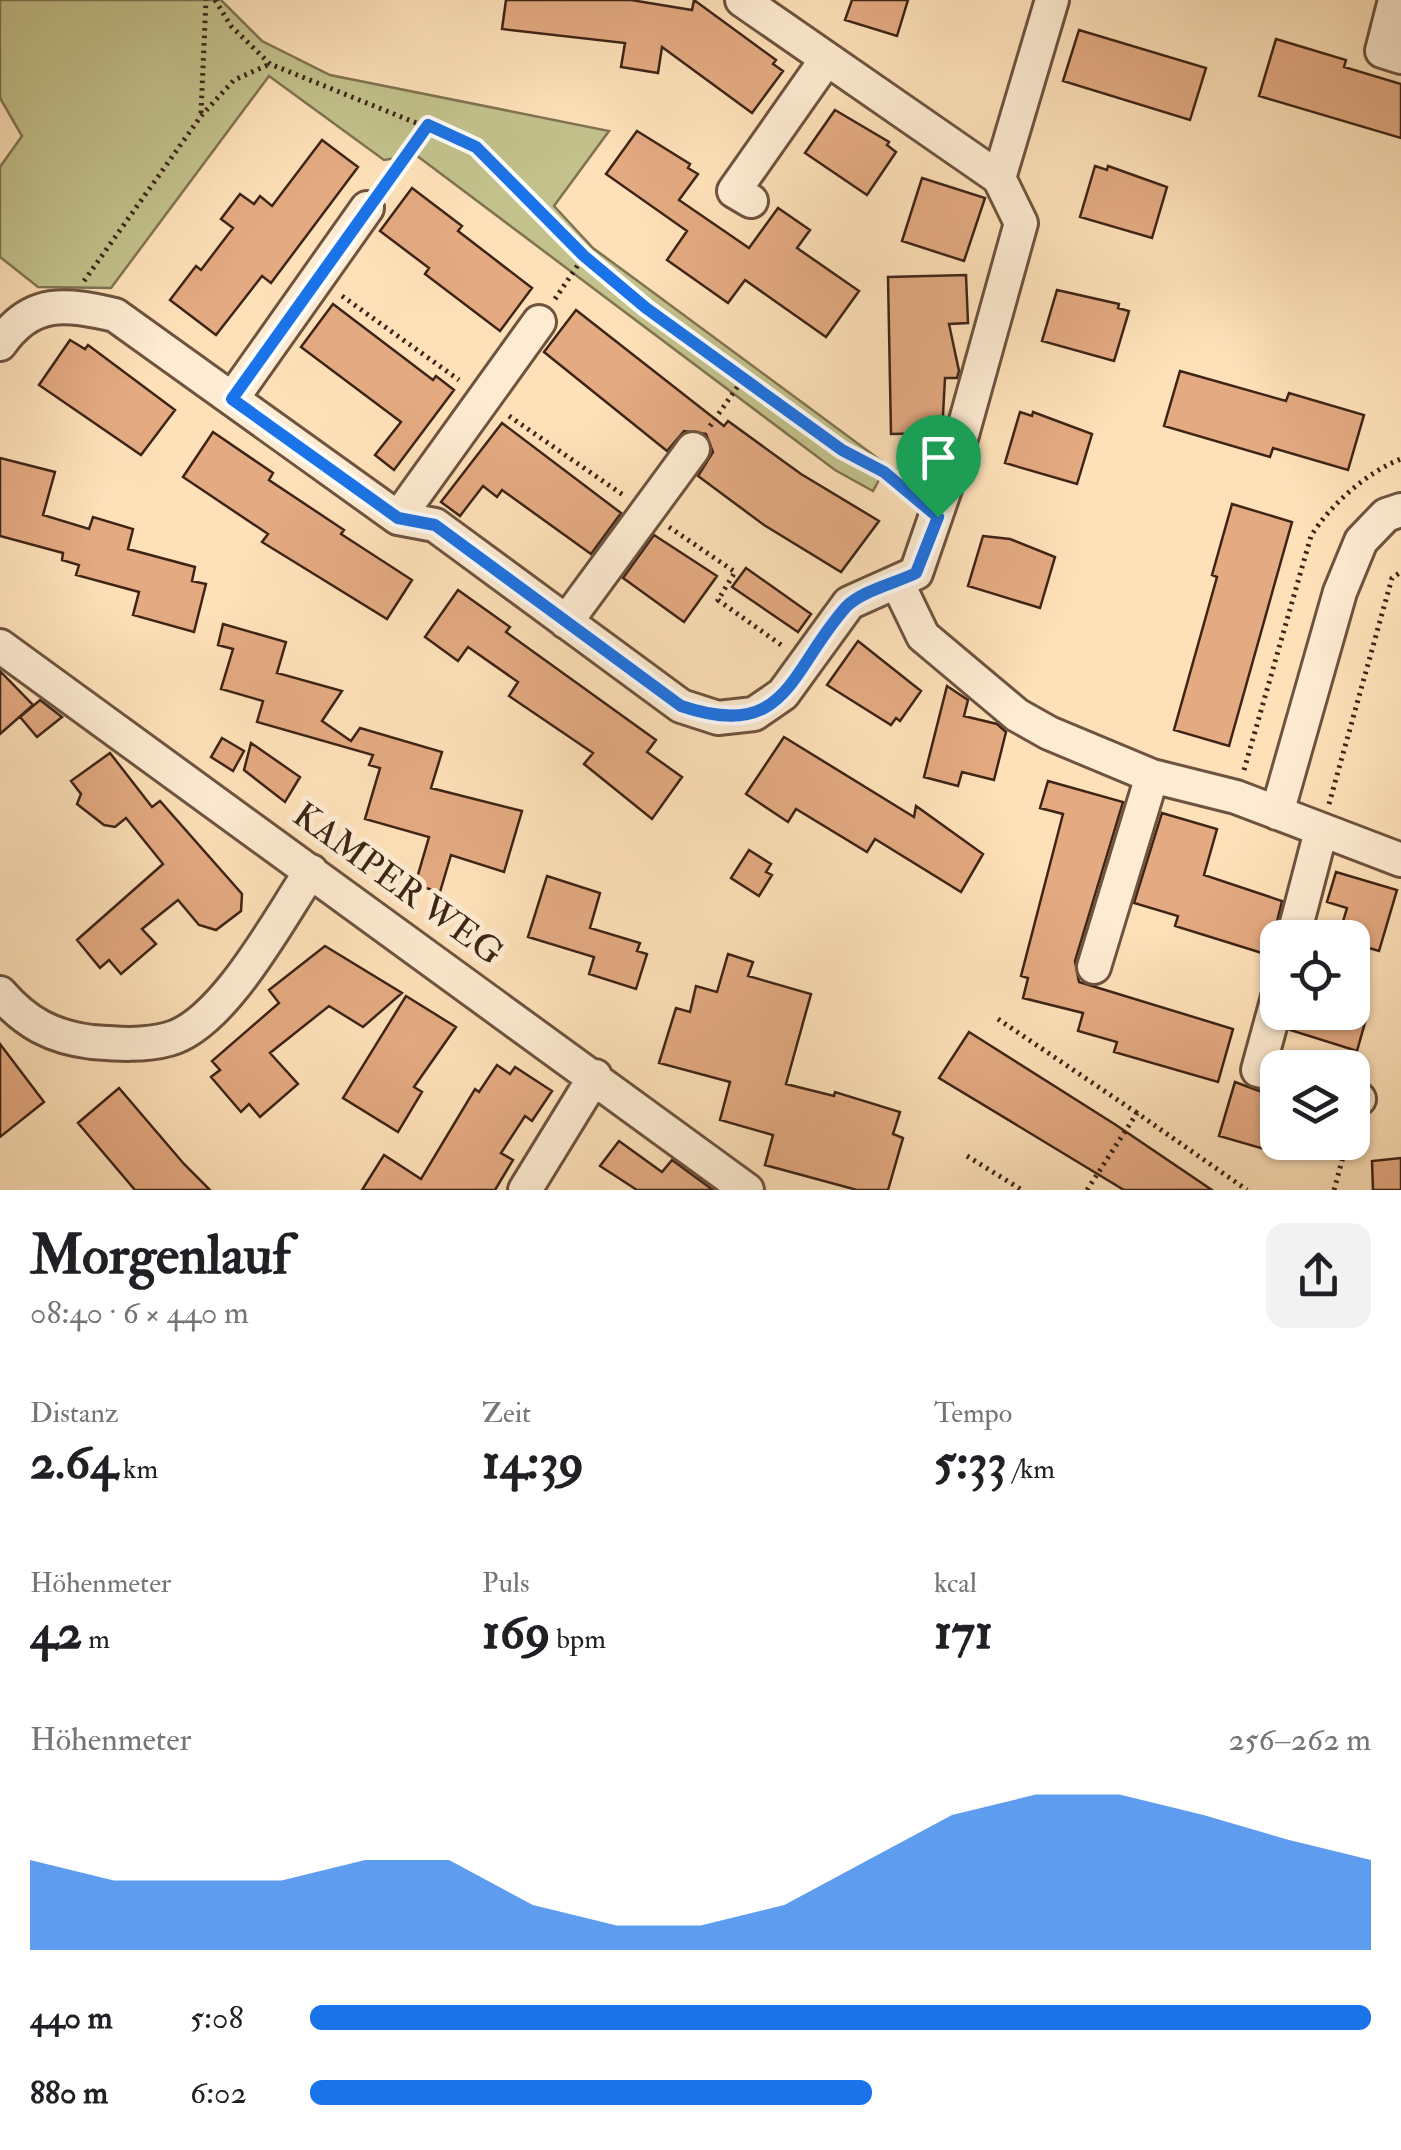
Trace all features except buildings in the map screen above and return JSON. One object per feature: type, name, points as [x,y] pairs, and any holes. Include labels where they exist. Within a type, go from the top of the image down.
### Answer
[{"type":"street","points":[[0,344],[13,325],[40,310],[68,304],[115,315],[398,518],[435,525],[681,706],[718,718],[754,714],[783,694],[849,604],[916,573],[938,517],[1020,223],[999,178],[742,0]]},
{"type":"street","points":[[999,178],[1052,0]]},
{"type":"street","points":[[1392,54],[1395,0]]},
{"type":"street","points":[[750,202],[734,190],[826,60]]},
{"type":"street","points":[[232,399],[367,208]]},
{"type":"street","points":[[398,518],[539,322]]},
{"type":"street","points":[[566,622],[693,449]]},
{"type":"street","points":[[1277,814],[1340,592],[1361,541],[1386,515],[1401,510]]},
{"type":"street","points":[[897,582],[922,636],[1017,715],[1049,734],[1152,776],[1236,797],[1401,860]]},
{"type":"street","name":"KAMPER WEG","points":[[0,646],[595,1076],[746,1190]]},
{"type":"street","points":[[1094,967],[1152,776]]},
{"type":"street","points":[[1298,920],[1321,831]]},
{"type":"street","points":[[0,994],[24,1021],[70,1039],[120,1045],[171,1039],[208,1016],[312,870]]},
{"type":"street","points":[[526,1190],[595,1076]]},
{"type":"path","points":[[201,116],[206,0]]},
{"type":"path","points":[[215,0],[232,26],[270,64],[325,90],[428,125],[476,147],[584,256],[646,308],[842,450],[884,472],[938,517]]},
{"type":"path","points":[[68,304],[201,116],[234,80],[270,64]]},
{"type":"path","points":[[367,208],[428,125]]},
{"type":"path","points":[[539,322],[584,256]]},
{"type":"path","points":[[318,278],[735,572],[718,600],[806,664]]},
{"type":"path","points":[[693,449],[743,379]]},
{"type":"path","points":[[1236,797],[1311,536],[1326,513],[1386,464],[1401,459]]},
{"type":"path","points":[[1321,831],[1392,578],[1401,572]]},
{"type":"path","points":[[998,1019],[1247,1190]]},
{"type":"path","points":[[1087,1190],[1137,1114]]},
{"type":"path","points":[[966,1156],[1022,1190]]},
{"type":"path","points":[[1334,1190],[1342,1160]]},
{"type":"shaded area","points":[[0,0],[221,0],[262,41],[330,75],[609,131],[554,206],[593,248],[887,465],[873,491],[835,470],[416,155],[384,160],[269,76],[111,288],[38,287],[0,257],[0,167],[22,136],[0,98]]},
{"type":"route","points":[[428,125],[476,147],[584,256],[646,308],[842,450],[884,472],[938,517],[916,573],[849,604],[783,694],[754,714],[718,718],[681,706],[435,525],[398,518],[232,399],[428,125]]}]
